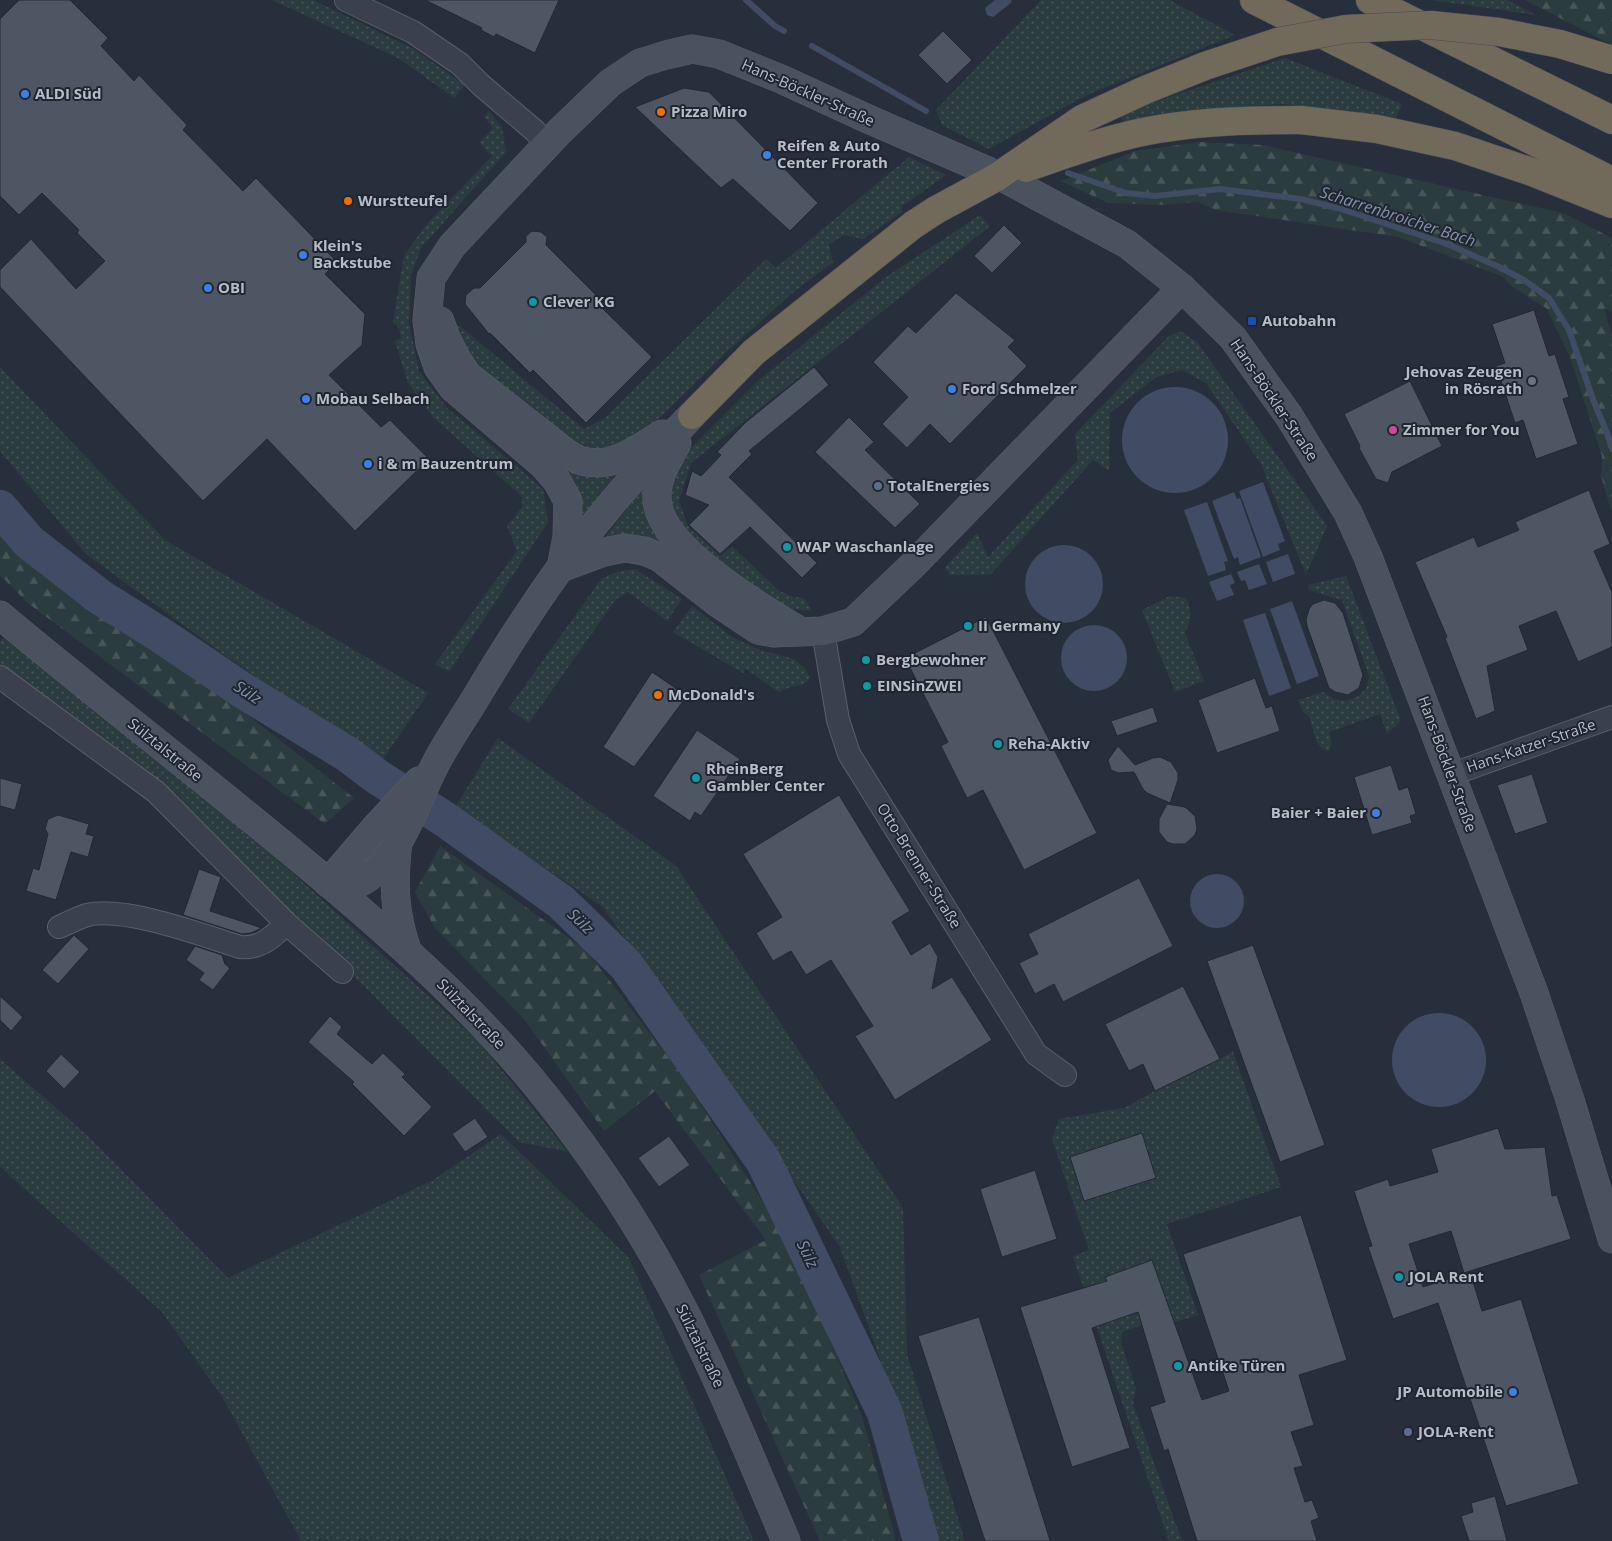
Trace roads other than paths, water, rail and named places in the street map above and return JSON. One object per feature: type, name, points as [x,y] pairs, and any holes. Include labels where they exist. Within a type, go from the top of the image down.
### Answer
[{"type":"highway","points":[[1254,0],[1612,181]]},
{"type":"highway","points":[[1370,0],[1612,120]]},
{"type":"highway","points":[[692,415],[754,352],[913,225],[996,177],[1082,119],[1196,69],[1277,42],[1346,29],[1431,25],[1499,32],[1560,44],[1612,60]]},
{"type":"highway","points":[[996,177],[1117,138],[1158,129],[1237,120],[1301,120],[1377,129],[1456,146],[1532,172],[1612,204]]},
{"type":"street","points":[[346,0],[414,32],[460,64],[481,85],[535,131],[547,145]]},
{"type":"street","name":"Hans-Böckler-Straße","points":[[561,568],[567,537],[568,501],[557,481],[542,464],[453,388],[438,366],[430,344],[427,320],[431,278],[452,246],[547,145],[610,83],[640,63],[692,49],[719,54],[781,79],[1004,178],[1127,244],[1182,288],[1233,338],[1289,416],[1348,513],[1372,566],[1546,1026],[1612,1239]]},
{"type":"street","points":[[442,260],[439,318],[446,338],[467,376],[565,452],[582,461],[601,463],[624,457],[692,415]]},
{"type":"street","points":[[561,568],[604,552],[625,548],[644,551],[659,556],[719,604],[758,630],[774,632],[811,631],[853,622],[873,604],[1182,288]]},
{"type":"street","points":[[332,886],[361,882],[371,876],[385,861],[398,842],[435,764],[504,651],[561,568],[614,501],[657,451],[692,415]]},
{"type":"street","points":[[692,415],[661,474],[656,497],[662,519],[675,540],[735,591],[811,631]]},
{"type":"street","name":"Sülztalstraße","points":[[1,617],[332,886],[407,950],[491,1033],[547,1098],[612,1187],[657,1262],[707,1357],[786,1541]]},
{"type":"street","name":"Otto-Brenner-Straße","points":[[811,631],[849,754],[1036,1054],[1066,1076]]},
{"type":"street","points":[[0,678],[156,792],[286,924],[342,972]]},
{"type":"street","name":"Hans-Katzer-Straße","points":[[1450,775],[1612,717]]},
{"type":"street","points":[[332,886],[375,828],[435,764]]},
{"type":"street","points":[[398,842],[394,884],[395,907],[407,950]]},
{"type":"street","points":[[59,927],[88,915],[118,913],[168,925],[240,947],[250,948],[260,945],[286,924]]},
{"type":"water","points":[[995,0],[1011,0],[1012,2],[993,17],[987,15],[985,8]]},
{"type":"water","points":[[1175,387],[1195,391],[1213,402],[1224,420],[1228,440],[1224,460],[1213,478],[1195,489],[1175,493],[1155,489],[1137,478],[1126,460],[1122,440],[1126,420],[1137,402],[1155,391]]},
{"type":"water","points":[[1263,482],[1285,541],[1278,544],[1280,550],[1263,557],[1239,491]]},
{"type":"water","points":[[1234,492],[1237,499],[1240,498],[1261,557],[1240,565],[1238,557],[1234,559],[1212,501]]},
{"type":"water","points":[[1207,502],[1228,561],[1224,562],[1226,570],[1208,576],[1184,510]]},
{"type":"water","points":[[1056,545],[1072,545],[1086,551],[1097,562],[1103,576],[1103,592],[1097,606],[1086,617],[1072,623],[1056,623],[1042,617],[1031,606],[1025,592],[1025,576],[1031,562],[1042,551]]},
{"type":"water","points":[[1288,554],[1295,574],[1273,582],[1266,562]]},
{"type":"water","points":[[1259,564],[1267,584],[1249,590],[1245,580],[1241,581],[1237,572]]},
{"type":"water","points":[[1231,574],[1235,583],[1230,585],[1234,595],[1217,601],[1209,582]]},
{"type":"water","points":[[1292,601],[1319,676],[1297,684],[1270,609]]},
{"type":"water","points":[[1265,613],[1291,688],[1269,696],[1243,620]]},
{"type":"water","points":[[1094,625],[1106,628],[1117,635],[1124,646],[1127,658],[1124,670],[1117,681],[1106,688],[1094,691],[1082,688],[1071,681],[1064,670],[1061,658],[1064,646],[1071,635],[1082,628]]},
{"type":"water","points":[[1217,874],[1227,876],[1236,882],[1242,891],[1244,901],[1242,911],[1236,920],[1227,926],[1217,928],[1207,926],[1198,920],[1192,911],[1190,901],[1192,891],[1198,882],[1207,876]]},
{"type":"water","points":[[1439,1013],[1457,1016],[1472,1027],[1483,1042],[1486,1060],[1483,1078],[1472,1093],[1457,1104],[1439,1107],[1421,1104],[1406,1093],[1395,1078],[1392,1060],[1395,1042],[1406,1027],[1421,1016]]},
{"type":"waterway","name":"Scharrenbroicher Bach","points":[[746,0],[775,26],[784,31]]},
{"type":"waterway","name":"Scharrenbroicher Bach","points":[[812,46],[926,111]]},
{"type":"waterway","name":"Scharrenbroicher Bach","points":[[1068,173],[1126,193],[1155,196],[1220,189],[1301,199],[1341,209],[1447,244],[1497,266],[1524,280],[1549,298],[1569,330],[1612,449]]},
{"type":"waterway","name":"Sülz","points":[[0,508],[29,542],[100,597],[245,692],[347,754],[379,778],[443,818],[561,902],[626,965],[764,1162],[885,1413],[921,1541]]},
{"type":"place","name":"ALDI Süd","points":[[25,94]]},
{"type":"place","name":"Pizza Miro","points":[[661,112]]},
{"type":"place","name":"Reifen & Auto Center Frorath","points":[[767,155]]},
{"type":"place","name":"Wurstteufel","points":[[348,201]]},
{"type":"place","name":"Klein's Backstube","points":[[303,255]]},
{"type":"place","name":"OBI","points":[[208,288]]},
{"type":"place","name":"Clever KG","points":[[533,302]]},
{"type":"place","name":"Autobahn","points":[[1252,321]]},
{"type":"place","name":"Jehovas Zeugen in Rösrath","points":[[1532,381]]},
{"type":"place","name":"Ford Schmelzer","points":[[952,389]]},
{"type":"place","name":"Mobau Selbach","points":[[306,399]]},
{"type":"place","name":"Zimmer for You","points":[[1393,430]]},
{"type":"place","name":"i & m Bauzentrum","points":[[368,464]]},
{"type":"place","name":"TotalEnergies","points":[[878,486]]},
{"type":"place","name":"WAP Waschanlage","points":[[787,547]]},
{"type":"place","name":"II Germany","points":[[968,626]]},
{"type":"place","name":"Bergbewohner","points":[[866,660]]},
{"type":"place","name":"EINSinZWEI","points":[[867,686]]},
{"type":"place","name":"McDonald's","points":[[658,695]]},
{"type":"place","name":"Reha-Aktiv","points":[[998,744]]},
{"type":"place","name":"RheinBerg Gambler Center","points":[[696,778]]},
{"type":"place","name":"Baier + Baier","points":[[1376,813]]},
{"type":"place","name":"JOLA Rent","points":[[1399,1277]]},
{"type":"place","name":"Antike Türen","points":[[1178,1366]]},
{"type":"place","name":"JP Automobile","points":[[1513,1392]]},
{"type":"place","name":"JOLA-Rent","points":[[1408,1432]]}]
